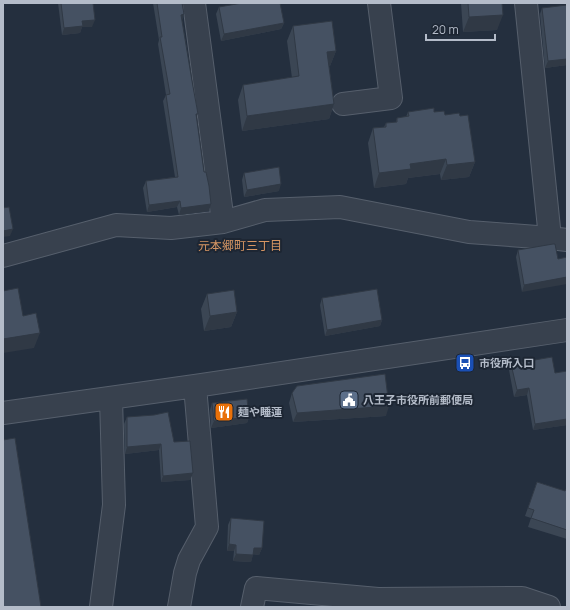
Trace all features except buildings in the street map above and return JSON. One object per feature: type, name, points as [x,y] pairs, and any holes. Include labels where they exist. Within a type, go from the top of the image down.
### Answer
[{"type":"street","points":[[194,3],[223,222]]},
{"type":"street","points":[[343,104],[391,98],[379,3]]},
{"type":"street","points":[[3,256],[116,225],[170,228],[223,222],[265,210],[340,207],[470,232],[558,239],[526,3]]},
{"type":"street","points":[[3,413],[195,386],[567,330]]},
{"type":"street","points":[[179,607],[185,573],[189,560],[207,527],[195,386]]},
{"type":"street","points":[[101,607],[114,505],[111,398]]},
{"type":"street","points":[[252,607],[256,588],[378,599],[522,598],[549,607]]},
{"type":"place","name":"市役所入口","points":[[465,363]]},
{"type":"place","name":"八王子市役所前郵便局","points":[[349,400]]},
{"type":"place","name":"麺や睡蓮","points":[[224,412]]},
{"type":"district","name":"元本郷町三丁目","points":[[240,246]]}]
